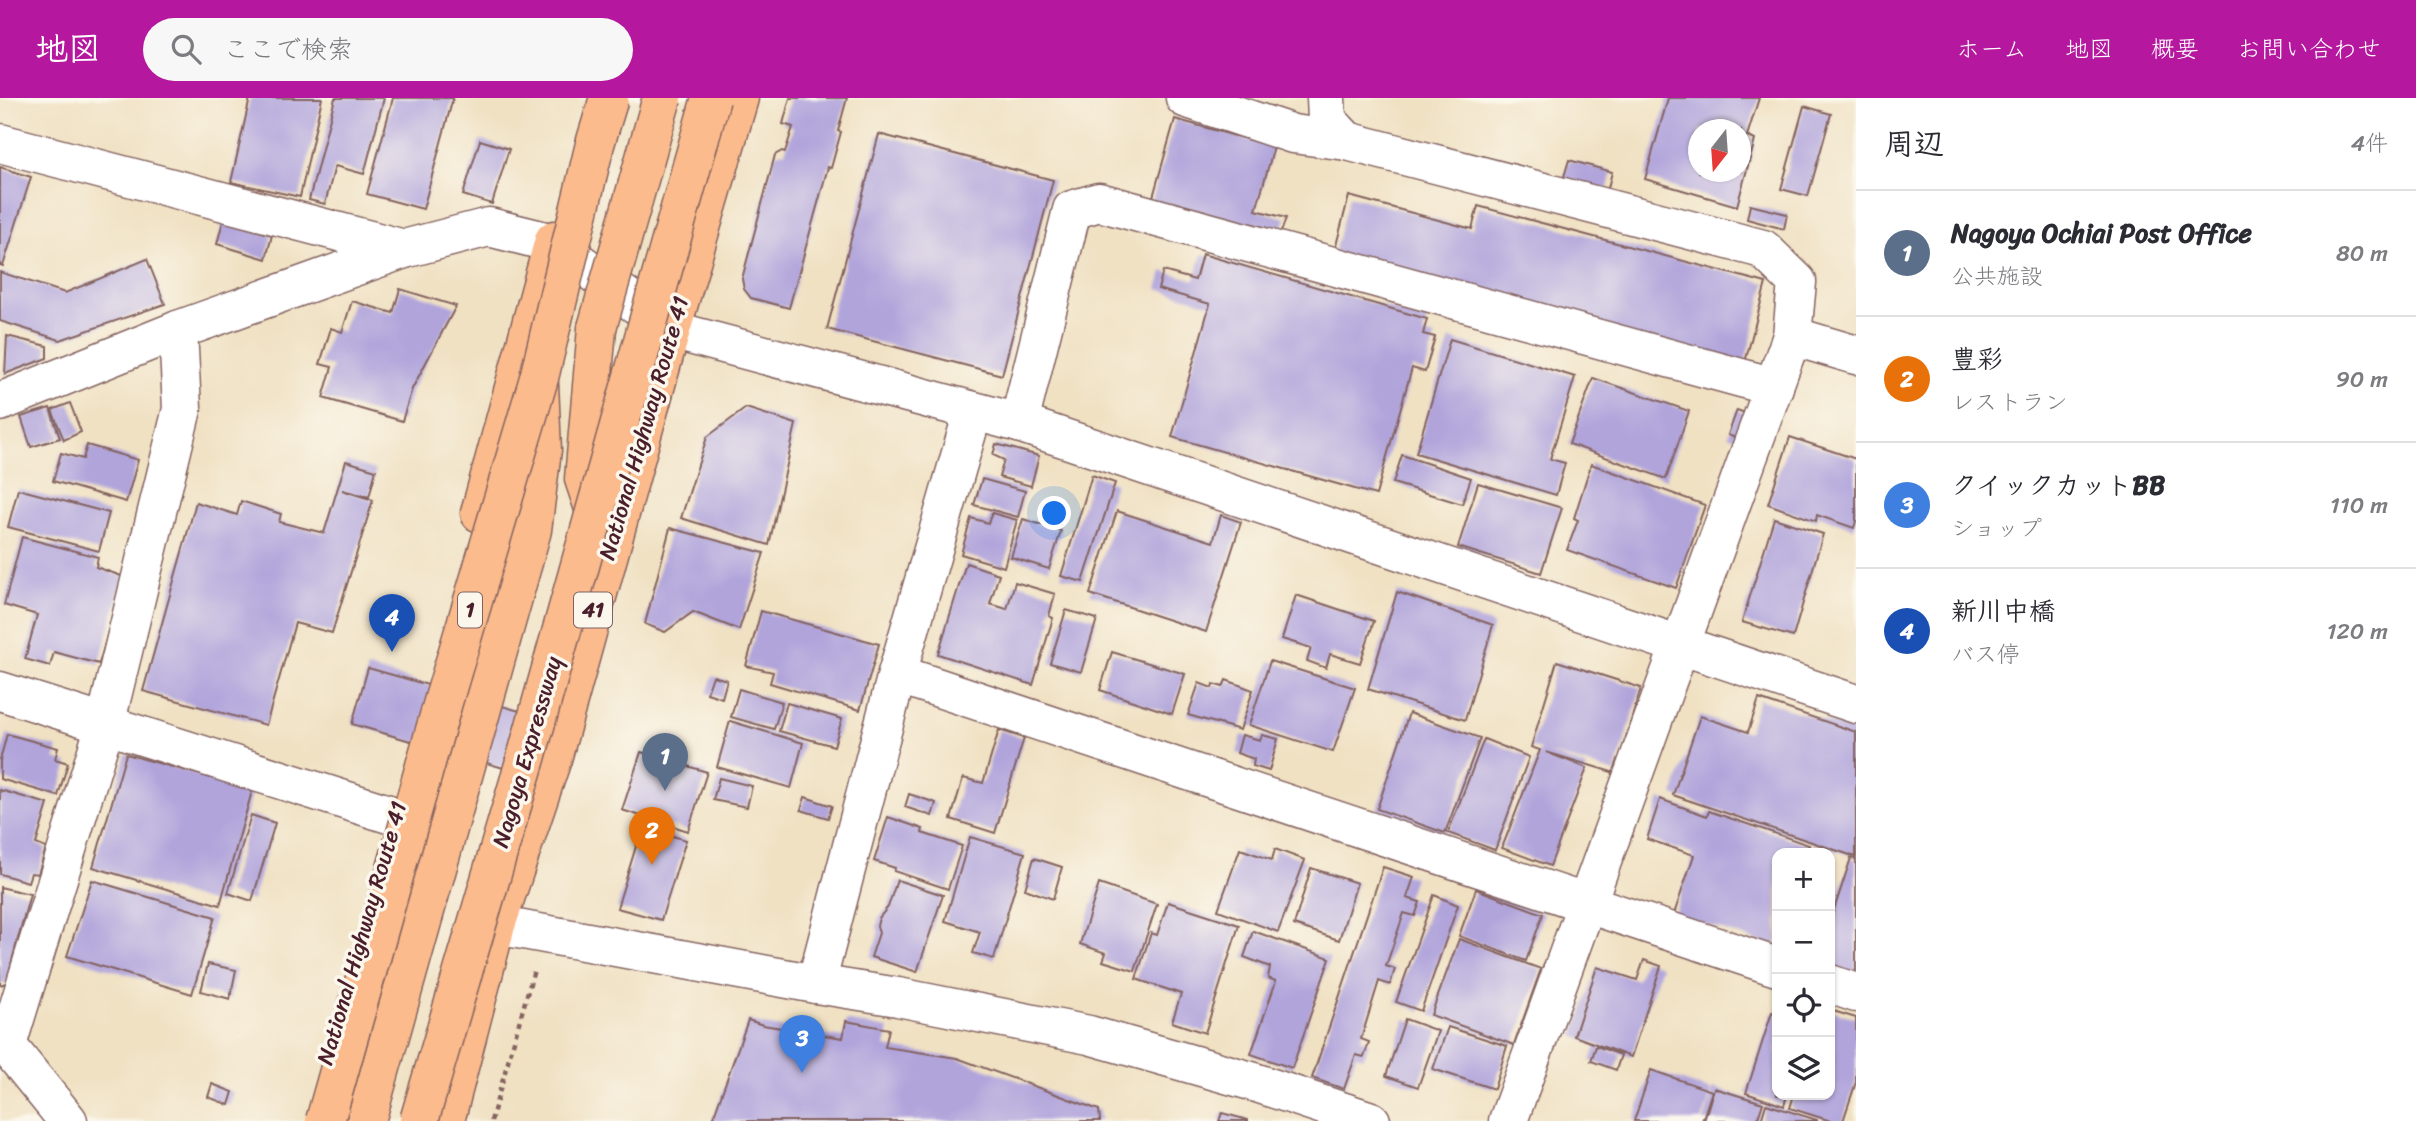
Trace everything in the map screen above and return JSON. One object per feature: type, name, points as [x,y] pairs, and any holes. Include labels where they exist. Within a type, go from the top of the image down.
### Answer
[{"type":"highway","name":"National Highway Route 41","points":[[307,1121],[438,669],[553,243],[601,98]]},
{"type":"highway","name":"1","points":[[325,1121],[443,702],[539,377],[595,144],[610,98]]},
{"type":"highway","points":[[552,759],[548,734],[601,528],[584,479],[597,328],[662,98]]},
{"type":"highway","name":"Nagoya Expressway","points":[[419,1121],[526,758],[711,98]]},
{"type":"highway","name":"National Highway Route 41","points":[[445,1121],[496,925],[552,759],[671,330],[739,98]]},
{"type":"highway","points":[[366,1121],[532,530],[542,450],[539,377]]},
{"type":"street","points":[[1185,98],[1293,134],[1347,141],[1763,249],[1797,282],[1792,336],[1508,1121]]},
{"type":"street","points":[[1325,98],[1327,120],[1347,141]]},
{"type":"street","points":[[0,143],[404,249]]},
{"type":"street","points":[[1019,423],[1072,210],[1099,202],[1774,387]]},
{"type":"street","points":[[0,402],[178,330],[404,249],[489,227],[553,243],[671,330],[1019,423],[1856,704]]},
{"type":"street","points":[[68,1121],[4,1041],[104,725],[182,409],[178,330]]},
{"type":"street","points":[[1792,336],[1856,355]]},
{"type":"street","points":[[816,984],[897,674],[973,412]]},
{"type":"street","points":[[897,674],[1772,965]]},
{"type":"street","points":[[0,691],[395,816]]},
{"type":"street","points":[[496,925],[898,997],[1089,1035],[1251,1081],[1371,1121]]},
{"type":"street","points":[[1835,987],[1856,993]]},
{"type":"path","points":[[491,1121],[544,934]]},
{"type":"building","points":[[250,98],[322,98],[300,197],[231,182]]},
{"type":"building","points":[[335,98],[384,98],[364,174],[335,166],[325,204],[309,200]]},
{"type":"building","points":[[393,98],[453,98],[423,209],[367,194]]},
{"type":"building","points":[[790,98],[847,98],[838,131],[841,132],[831,168],[828,167],[789,308],[751,298],[744,289],[742,279],[775,155],[785,152],[793,127],[783,124]]},
{"type":"building","points":[[1668,98],[1759,98],[1751,123],[1751,119],[1688,119],[1688,182],[1744,182],[1737,206],[1645,179]]},
{"type":"building","points":[[1804,106],[1831,114],[1808,196],[1781,189]]},
{"type":"building","points":[[1175,119],[1274,147],[1256,210],[1286,218],[1279,238],[1151,204]]},
{"type":"building","points":[[879,134],[1053,180],[1002,375],[827,329]]},
{"type":"building","points":[[1751,138],[1755,140],[1751,155]]},
{"type":"building","points":[[480,140],[509,149],[492,204],[463,195]]},
{"type":"building","points":[[1569,160],[1612,172],[1607,192],[1563,180]]},
{"type":"building","points":[[0,167],[31,177],[3,266],[0,265]]},
{"type":"building","points":[[1349,196],[1472,229],[1478,206],[1766,283],[1743,370],[1334,253]]},
{"type":"building","points":[[1750,205],[1787,214],[1784,229],[1747,219]]},
{"type":"building","points":[[223,221],[272,235],[266,259],[217,244]]},
{"type":"building","points":[[1202,254],[1427,319],[1423,334],[1435,337],[1425,372],[1412,368],[1376,495],[1172,437],[1210,304],[1158,289],[1163,271],[1195,280]]},
{"type":"building","points":[[147,259],[165,304],[60,340],[0,321],[0,272],[65,293]]},
{"type":"building","points":[[400,289],[456,306],[412,389],[402,421],[323,398],[332,367],[320,364],[331,328],[342,332],[352,301],[393,313]]},
{"type":"building","points":[[7,336],[47,346],[47,358],[5,374]]},
{"type":"building","points":[[1450,339],[1575,377],[1550,459],[1565,463],[1556,495],[1416,453]]},
{"type":"building","points":[[1593,378],[1689,411],[1666,479],[1569,444]]},
{"type":"building","points":[[70,403],[81,432],[64,440],[52,410]]},
{"type":"building","points":[[50,408],[60,438],[31,447],[21,417]]},
{"type":"building","points":[[746,408],[796,424],[769,545],[681,518],[707,437]]},
{"type":"building","points":[[1737,410],[1748,414],[1738,439],[1728,435]]},
{"type":"building","points":[[1790,437],[1856,459],[1854,528],[1817,515],[1816,521],[1768,504]]},
{"type":"building","points":[[996,444],[1039,456],[1031,486],[999,477],[1004,460],[993,455]]},
{"type":"building","points":[[87,445],[138,460],[126,502],[53,481],[61,453],[83,459]]},
{"type":"building","points":[[1402,455],[1471,478],[1462,504],[1393,483]]},
{"type":"building","points":[[346,461],[376,470],[369,497],[342,490],[373,500],[332,633],[295,623],[266,725],[143,691],[196,502],[237,515],[241,501],[281,514],[279,522],[324,533]]},
{"type":"building","points":[[1591,464],[1705,505],[1676,588],[1567,550],[1578,520],[1574,518]]},
{"type":"building","points":[[1092,475],[1115,483],[1083,582],[1061,576]]},
{"type":"building","points":[[982,479],[1025,491],[1018,517],[974,505]]},
{"type":"building","points":[[1478,483],[1562,508],[1541,573],[1458,547]]},
{"type":"building","points":[[18,489],[109,513],[99,551],[8,527]]},
{"type":"building","points":[[1117,511],[1213,542],[1221,515],[1241,522],[1206,632],[1090,594]]},
{"type":"building","points":[[992,513],[1017,520],[1004,567],[961,554],[971,518],[988,523]]},
{"type":"building","points":[[1774,518],[1823,534],[1793,637],[1742,622]]},
{"type":"building","points":[[1023,519],[1061,531],[1049,569],[1011,557]]},
{"type":"building","points":[[670,528],[764,553],[739,630],[693,612],[665,632],[645,624]]},
{"type":"building","points":[[22,537],[98,557],[96,567],[124,577],[99,664],[54,652],[50,666],[25,659],[37,615],[4,605]]},
{"type":"building","points":[[966,563],[999,574],[990,604],[1007,609],[1015,582],[1055,594],[1049,616],[1053,618],[1033,685],[938,654]]},
{"type":"building","points":[[1397,592],[1493,625],[1465,720],[1368,689]]},
{"type":"building","points":[[1296,595],[1374,621],[1360,663],[1330,654],[1326,668],[1307,661],[1311,648],[1282,639]]},
{"type":"building","points":[[1066,610],[1097,619],[1081,672],[1050,663]]},
{"type":"building","points":[[761,611],[879,644],[860,710],[770,683],[773,672],[746,666]]},
{"type":"building","points":[[1112,652],[1185,674],[1172,714],[1100,690]]},
{"type":"building","points":[[1270,661],[1355,688],[1333,752],[1249,725]]},
{"type":"building","points":[[1557,661],[1641,688],[1615,773],[1546,752],[1587,768],[1550,866],[1502,848],[1540,750],[1531,747]]},
{"type":"building","points":[[368,668],[523,712],[507,769],[352,724]]},
{"type":"building","points":[[713,676],[727,680],[722,698],[707,693]]},
{"type":"building","points":[[1226,680],[1253,690],[1240,730],[1188,715],[1199,683],[1212,688],[1213,684],[1223,687]]},
{"type":"building","points":[[739,689],[782,702],[774,729],[731,717]]},
{"type":"building","points":[[1759,699],[1856,732],[1856,857],[1673,795],[1700,716],[1748,732]]},
{"type":"building","points":[[787,703],[842,719],[834,746],[779,731]]},
{"type":"building","points":[[1409,713],[1480,738],[1445,833],[1377,809]]},
{"type":"building","points":[[730,721],[803,743],[791,788],[717,767]]},
{"type":"building","points":[[999,730],[1024,738],[995,833],[951,819],[963,778],[983,783]]},
{"type":"building","points":[[7,734],[58,748],[55,759],[68,763],[58,796],[0,779],[0,760]]},
{"type":"building","points":[[1242,735],[1260,740],[1262,735],[1278,739],[1269,771],[1253,766],[1254,759],[1237,753]]},
{"type":"building","points":[[1484,739],[1529,757],[1495,850],[1448,833]]},
{"type":"building","points":[[641,752],[707,772],[688,831],[622,810]]},
{"type":"building","points":[[126,754],[215,779],[254,784],[220,905],[93,867]]},
{"type":"building","points":[[719,778],[752,786],[747,807],[713,800]]},
{"type":"building","points":[[0,790],[48,804],[36,844],[46,848],[38,874],[31,873],[28,882],[0,874]]},
{"type":"building","points":[[909,794],[936,803],[932,816],[905,807]]},
{"type":"building","points":[[805,797],[832,806],[828,818],[801,810]]},
{"type":"building","points":[[1660,799],[1707,816],[1709,811],[1809,845],[1808,848],[1772,848],[1772,946],[1674,914],[1694,855],[1647,839]]},
{"type":"building","points":[[251,815],[275,823],[252,901],[228,893]]},
{"type":"building","points":[[888,817],[923,829],[922,833],[962,846],[948,889],[894,871],[895,868],[874,861]]},
{"type":"building","points":[[642,827],[686,840],[661,920],[617,908]]},
{"type":"building","points":[[970,837],[1025,853],[994,959],[973,953],[980,932],[945,921]]},
{"type":"building","points":[[1240,849],[1272,860],[1275,849],[1305,860],[1278,932],[1218,910]]},
{"type":"building","points":[[1034,858],[1062,867],[1053,899],[1025,889]]},
{"type":"building","points":[[1851,858],[1856,859],[1856,976],[1835,969],[1835,907]]},
{"type":"building","points":[[1383,867],[1414,877],[1407,898],[1420,902],[1415,916],[1404,913],[1386,966],[1395,969],[1390,985],[1379,981],[1361,1039],[1369,1042],[1364,1057],[1356,1055],[1344,1089],[1312,1078]]},
{"type":"building","points":[[1311,868],[1357,883],[1339,940],[1294,925]]},
{"type":"building","points":[[92,880],[215,917],[192,994],[67,956]]},
{"type":"building","points":[[897,880],[943,895],[917,972],[871,957],[879,933],[879,918],[888,907]]},
{"type":"building","points":[[1099,884],[1157,904],[1135,971],[1103,961],[1106,953],[1080,944]]},
{"type":"building","points":[[0,887],[30,894],[6,983],[0,985]]},
{"type":"building","points":[[1476,889],[1543,914],[1526,961],[1459,936]]},
{"type":"building","points":[[1434,895],[1458,905],[1421,1011],[1396,1002]]},
{"type":"building","points":[[1168,902],[1239,925],[1205,1033],[1172,1022],[1181,994],[1136,979],[1151,933],[1157,935]]},
{"type":"building","points":[[1253,931],[1330,958],[1292,1068],[1251,1054],[1276,981],[1268,978],[1270,967],[1244,957]]},
{"type":"building","points":[[1459,939],[1541,969],[1514,1045],[1431,1015]]},
{"type":"building","points":[[1644,960],[1661,966],[1631,1057],[1574,1036],[1597,967],[1637,980]]},
{"type":"building","points":[[208,964],[236,970],[230,999],[201,991]]},
{"type":"building","points":[[1772,1012],[1772,1100],[1786,1100],[1784,1106],[1746,1093]]},
{"type":"building","points":[[1835,1012],[1856,1018],[1856,1082],[1843,1121],[1831,1121],[1790,1108],[1792,1100],[1835,1100]]},
{"type":"building","points":[[1405,1019],[1438,1031],[1418,1087],[1386,1076]]},
{"type":"building","points":[[748,1020],[763,1025],[843,1038],[846,1021],[889,1029],[885,1047],[957,1058],[1099,1110],[1100,1121],[712,1121]]},
{"type":"building","points":[[1448,1027],[1507,1046],[1494,1089],[1433,1069]]},
{"type":"building","points":[[1596,1046],[1621,1055],[1616,1070],[1591,1061]]},
{"type":"building","points":[[1651,1070],[1712,1091],[1702,1121],[1634,1121]]},
{"type":"building","points":[[212,1084],[233,1092],[229,1105],[208,1097]]},
{"type":"building","points":[[1714,1088],[1763,1103],[1757,1121],[1704,1121]]},
{"type":"building","points":[[1766,1104],[1817,1120],[1817,1121],[1761,1121]]},
{"type":"building","points":[[1222,1113],[1248,1120],[1248,1121],[1219,1121]]},
{"type":"place","name":"新川中橋","points":[[392,652]]},
{"type":"place","name":"Nagoya Ochiai Post Office","points":[[665,791]]},
{"type":"place","name":"豊彩","points":[[652,865]]},
{"type":"place","name":"クイックカットBB","points":[[802,1073]]}]
